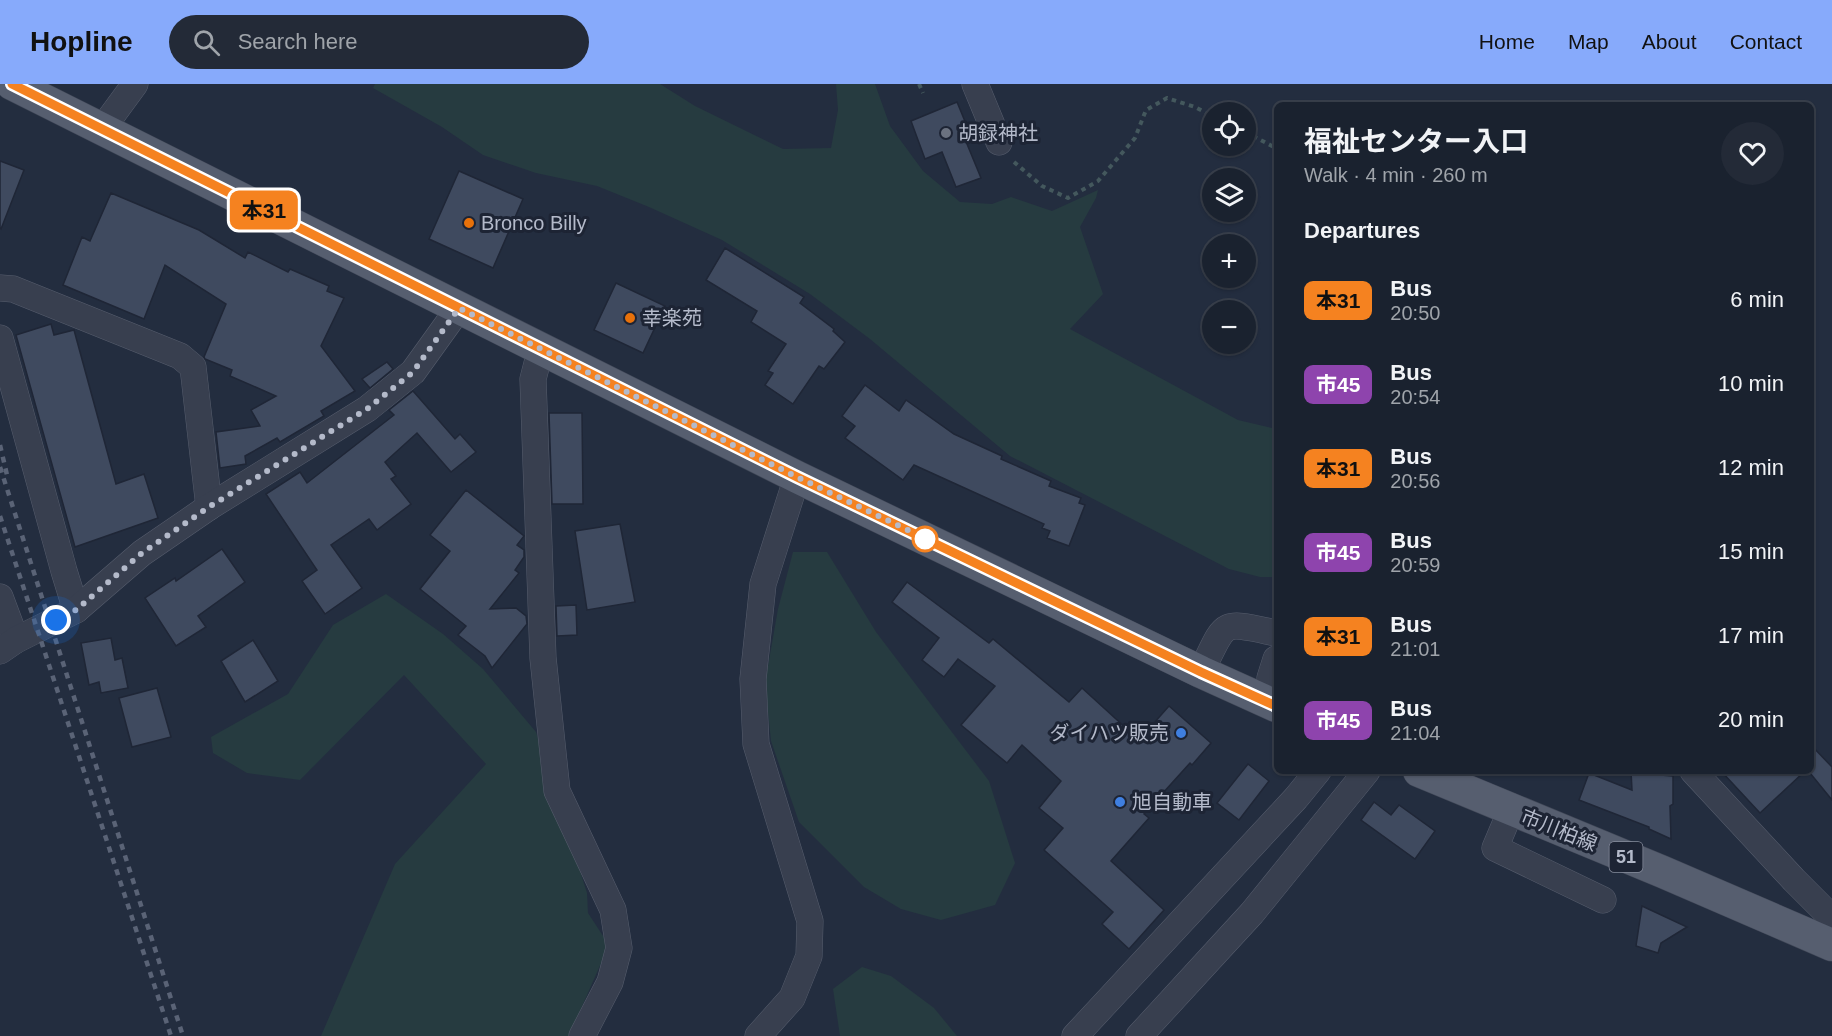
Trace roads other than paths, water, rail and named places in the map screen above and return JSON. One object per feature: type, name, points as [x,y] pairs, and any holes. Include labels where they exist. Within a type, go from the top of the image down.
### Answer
[{"type":"main road","points":[[12,84],[797,477],[1201,672],[1274,673]]},
{"type":"main road","name":"市川柏線","points":[[1426,774],[1832,945]]},
{"type":"street","points":[[102,129],[135,84]]},
{"type":"street","points":[[975,84],[999,142]]},
{"type":"street","points":[[0,288],[13,289],[180,356],[194,367],[209,507]]},
{"type":"street","points":[[0,597],[8,645],[76,610],[142,553],[209,507],[367,409],[413,372],[459,308]]},
{"type":"street","points":[[0,338],[76,610]]},
{"type":"street","points":[[541,348],[533,379],[542,646],[557,791],[613,910],[619,948],[610,982],[582,1036]]},
{"type":"street","points":[[758,1036],[792,998],[809,956],[810,921],[756,744],[753,679],[763,584],[797,477]]},
{"type":"street","points":[[1201,672],[1219,635],[1226,627],[1235,625],[1274,633]]},
{"type":"street","points":[[1075,1036],[1296,798],[1316,774]]},
{"type":"street","points":[[1139,1036],[1252,913],[1365,774]]},
{"type":"street","points":[[1697,774],[1832,918]]},
{"type":"street","points":[[1511,810],[1495,848],[1603,900]]},
{"type":"railway","points":[[0,445],[7,475]]},
{"type":"railway","points":[[0,467],[183,1036]]},
{"type":"railway","points":[[0,516],[171,1036]]},
{"type":"place","name":"胡録神社","points":[[946,133]]},
{"type":"place","name":"Bronco Billy","points":[[469,223]]},
{"type":"place","name":"幸楽苑","points":[[630,318]]},
{"type":"place","name":"ダイハツ販売","points":[[1181,733]]},
{"type":"place","name":"旭自動車","points":[[1120,802]]}]
